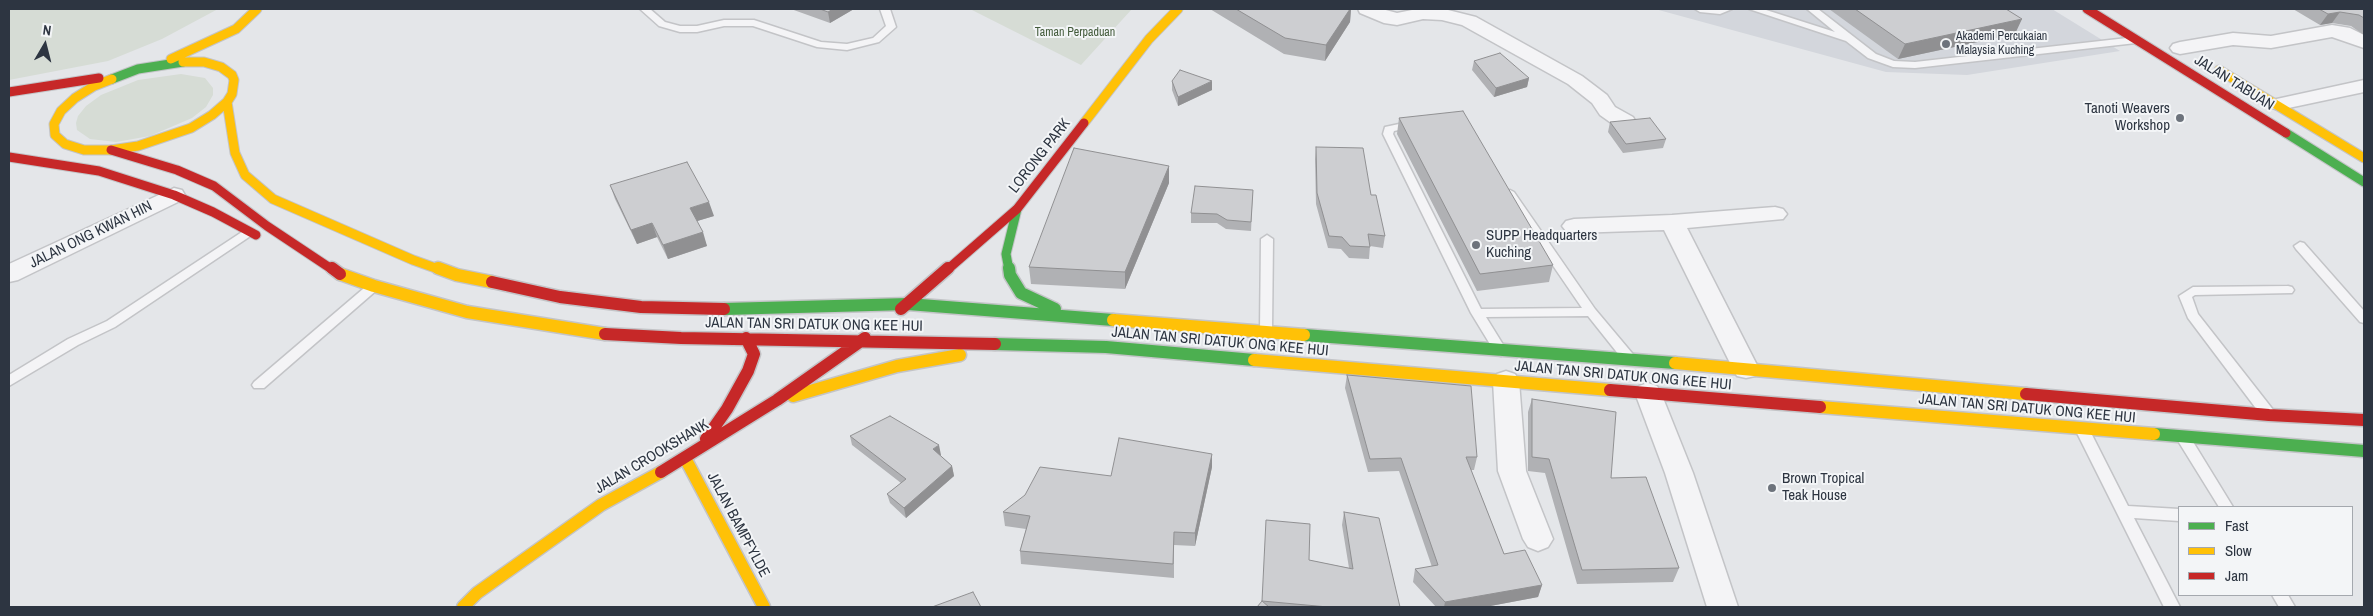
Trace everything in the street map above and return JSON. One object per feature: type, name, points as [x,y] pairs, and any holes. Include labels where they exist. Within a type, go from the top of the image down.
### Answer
[{"type":"main road","points":[[9,92],[117,76],[158,64],[236,29],[257,9]]},
{"type":"main road","name":"LORONG PARK","points":[[892,316],[1017,209],[1149,38],[1178,9]]},
{"type":"main road","name":"JALAN TABUAN","points":[[2088,9],[2364,182]]},
{"type":"main road","points":[[234,47],[236,29]]},
{"type":"main road","name":"JALAN TABUAN","points":[[2189,53],[2279,104],[2364,158]]},
{"type":"main road","points":[[46,143],[65,144],[84,150],[111,150],[138,146],[166,138],[192,128],[212,115],[227,102],[234,87],[232,70],[204,62],[158,64]]},
{"type":"main road","points":[[65,144],[55,135],[54,124],[61,111],[81,94],[117,76]]},
{"type":"main road","name":"JALAN TAN SRI DATUK ONG KEE HUI","points":[[227,102],[235,153],[245,175],[273,199],[413,260],[457,275],[560,297],[641,307],[706,310],[908,304],[1266,330],[1632,362],[1746,369],[2269,414],[2364,420]]},
{"type":"main road","name":"JALAN TAN SRI DATUK ONG KEE HUI","points":[[111,150],[177,170],[214,186],[305,253],[335,272],[374,286],[467,312],[594,332],[681,338],[862,340],[1106,347],[2082,429],[2364,450]]},
{"type":"main road","points":[[9,157],[99,171],[174,195],[213,212],[248,232],[305,253]]},
{"type":"main road","points":[[1017,209],[1006,254],[1010,275],[1021,293],[1046,306],[1084,318]]},
{"type":"main road","name":"JALAN CROOKSHANK","points":[[463,607],[477,593],[601,505],[685,458],[777,400],[877,328]]},
{"type":"main road","points":[[699,448],[727,410],[748,371],[754,354],[746,338]]},
{"type":"main road","points":[[777,400],[823,389],[897,366],[941,357],[1106,347]]},
{"type":"main road","name":"JALAN BAMPFYLDE","points":[[685,458],[764,607]]},
{"type":"street","points":[[1367,9],[1384,17],[1397,19],[1423,13],[1432,13],[1469,22],[1575,80],[1600,99],[1607,111],[1625,122]]},
{"type":"street","points":[[2189,53],[2233,39],[2271,42],[2332,31],[2343,32],[2364,42]]},
{"type":"street","points":[[2279,104],[2364,86]]},
{"type":"street","name":"JALAN ONG KWAN HIN","points":[[9,274],[174,195]]},
{"type":"street","points":[[1574,226],[1672,222],[1775,214]]},
{"type":"street","points":[[1672,222],[1746,369]]},
{"type":"street","points":[[1506,380],[1512,471],[1538,539]]},
{"type":"street","points":[[1648,393],[1679,473],[1723,607]]},
{"type":"lane","points":[[645,9],[662,24],[680,29],[697,29],[724,23],[754,24],[820,45],[847,48],[876,40],[892,27],[885,9]]},
{"type":"lane","points":[[1700,9],[1720,11],[1727,9]]},
{"type":"lane","points":[[1754,9],[1853,41]]},
{"type":"lane","points":[[1812,9],[1872,56],[1893,64],[1915,65],[2136,40]]},
{"type":"lane","points":[[1422,122],[1396,127],[1389,130],[1388,134],[1477,313],[1501,351]]},
{"type":"lane","points":[[1502,181],[1591,312],[1632,362]]},
{"type":"lane","points":[[9,381],[73,342],[111,324],[248,232]]},
{"type":"lane","points":[[1266,330],[1268,239]]},
{"type":"lane","points":[[2300,246],[2364,319]]},
{"type":"lane","points":[[259,385],[374,286]]},
{"type":"lane","points":[[2269,414],[2192,315],[2185,296],[2193,291],[2288,290]]},
{"type":"lane","points":[[1477,313],[1591,312]]},
{"type":"lane","points":[[2082,429],[2172,607]]},
{"type":"lane","points":[[2182,436],[2225,506]]},
{"type":"lane","points":[[2124,511],[2178,516]]},
{"type":"lane","points":[[2281,596],[2287,607]]},
{"type":"shaded area","name":"Akademi Percukaian Malaysia Kuching","points":[[1655,9],[2052,9],[2120,51],[1967,75],[1886,72]]},
{"type":"green space","points":[[9,9],[218,9],[162,39],[108,61],[9,80]]},
{"type":"green space","name":"Taman Perpaduan","points":[[970,9],[1132,9],[1081,65]]},
{"type":"green space","points":[[181,74],[205,78],[213,88],[213,95],[206,107],[192,118],[150,136],[116,142],[90,139],[77,130],[78,116],[86,106],[101,95],[138,80]]},
{"type":"building","points":[[820,9],[833,9],[828,12]]},
{"type":"building","points":[[1236,9],[1350,9],[1326,45],[1285,38]]},
{"type":"building","points":[[1855,9],[2006,9],[2022,19],[1905,44]]},
{"type":"building","points":[[2319,9],[2364,9],[2364,18],[2359,15],[2340,12],[2328,14]]},
{"type":"building","points":[[1500,53],[1529,78],[1496,88],[1474,61]]},
{"type":"building","points":[[1180,70],[1212,81],[1178,97],[1172,81]]},
{"type":"building","points":[[1463,111],[1553,265],[1480,274],[1399,118]]},
{"type":"building","points":[[1650,118],[1666,139],[1626,144],[1610,122]]},
{"type":"building","points":[[1316,147],[1363,148],[1371,195],[1376,195],[1385,236],[1368,234],[1370,247],[1350,246],[1342,237],[1329,236],[1317,193]]},
{"type":"building","points":[[1074,148],[1169,166],[1125,272],[1029,267]]},
{"type":"building","points":[[687,162],[709,202],[690,208],[703,232],[663,245],[652,223],[631,230],[610,185]]},
{"type":"building","points":[[1195,186],[1253,190],[1251,222],[1227,220],[1217,214],[1191,213]]},
{"type":"building","points":[[1347,375],[1471,386],[1477,457],[1466,457],[1504,554],[1525,550],[1542,585],[1445,602],[1415,569],[1438,565],[1401,458],[1370,459]]},
{"type":"building","points":[[1532,399],[1616,412],[1611,478],[1646,477],[1679,568],[1582,570],[1549,459],[1532,457]]},
{"type":"building","points":[[890,416],[939,445],[933,449],[952,466],[904,508],[887,494],[906,479],[850,436]]},
{"type":"building","points":[[1119,438],[1212,454],[1195,533],[1174,532],[1173,564],[1020,551],[1030,516],[1003,512],[1025,495],[1040,467],[1111,476]]},
{"type":"building","points":[[1344,512],[1379,518],[1400,607],[1328,607],[1262,601],[1266,520],[1310,524],[1309,560],[1353,569]]},
{"type":"building","points":[[973,592],[981,607],[932,607]]},
{"type":"building","points":[[1262,601],[1269,607],[1257,607]]},
{"type":"traffic: fast","points":[[112,79],[138,69],[183,62]]},
{"type":"traffic: fast","points":[[2286,133],[2364,182]]},
{"type":"traffic: fast","points":[[1017,209],[1006,254],[1010,275],[1021,293],[1055,309]]},
{"type":"traffic: fast","points":[[724,309],[908,304],[1113,320]]},
{"type":"traffic: fast","points":[[1304,335],[1675,363]]},
{"type":"traffic: fast","points":[[995,344],[1106,347],[1254,360]]},
{"type":"traffic: fast","points":[[2154,434],[2364,451]]},
{"type":"traffic: slow","points":[[171,59],[236,29],[257,9]]},
{"type":"traffic: slow","points":[[1084,123],[1149,39],[1178,9]]},
{"type":"traffic: slow","points":[[112,79],[94,86],[75,98],[61,111],[54,124],[55,135],[65,144],[84,150],[111,150],[138,146],[191,128],[212,115],[227,102],[232,94],[234,80],[232,75],[221,67],[204,62],[183,62]]},
{"type":"traffic: slow","points":[[2219,70],[2364,158]]},
{"type":"traffic: slow","points":[[227,102],[235,153],[245,175],[273,199],[413,260],[457,275],[492,282]]},
{"type":"traffic: slow","points":[[340,274],[374,286],[467,312],[605,334]]},
{"type":"traffic: slow","points":[[1113,320],[1304,335]]},
{"type":"traffic: slow","points":[[793,396],[897,366],[960,355]]},
{"type":"traffic: slow","points":[[1254,360],[1610,390]]},
{"type":"traffic: slow","points":[[1675,363],[2026,394]]},
{"type":"traffic: slow","points":[[1820,407],[2154,434]]},
{"type":"traffic: slow","points":[[685,458],[764,607]]},
{"type":"traffic: slow","points":[[463,607],[477,593],[601,505],[661,472]]},
{"type":"traffic: jam","points":[[2087,9],[2286,133]]},
{"type":"traffic: jam","points":[[9,92],[99,78]]},
{"type":"traffic: jam","points":[[901,309],[1017,209],[1084,123]]},
{"type":"traffic: jam","points":[[111,150],[177,170],[214,186],[267,226],[340,274]]},
{"type":"traffic: jam","points":[[9,157],[99,171],[174,195],[213,212],[256,235]]},
{"type":"traffic: jam","points":[[492,282],[560,297],[641,307],[724,309]]},
{"type":"traffic: jam","points":[[605,334],[681,338],[995,344]]},
{"type":"traffic: jam","points":[[706,439],[727,409],[748,371],[754,354],[746,338]]},
{"type":"traffic: jam","points":[[661,472],[777,400],[865,338]]},
{"type":"traffic: jam","points":[[1610,390],[1820,407]]},
{"type":"traffic: jam","points":[[2026,394],[2269,415],[2364,420]]},
{"type":"place","name":"Akademi Percukaian Malaysia Kuching","points":[[1946,44]]},
{"type":"place","name":"Tanoti Weavers Workshop","points":[[2180,118]]},
{"type":"place","name":"SUPP Headquarters Kuching","points":[[1476,245]]},
{"type":"place","name":"Brown Tropical Teak House","points":[[1772,488]]}]
